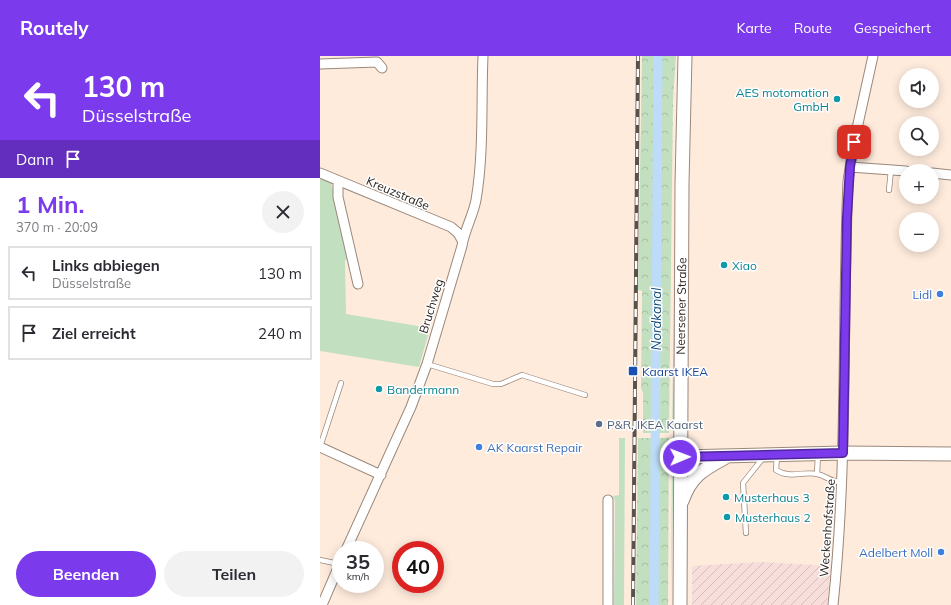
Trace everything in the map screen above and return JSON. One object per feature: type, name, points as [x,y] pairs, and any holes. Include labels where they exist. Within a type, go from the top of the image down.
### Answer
[{"type":"main road","name":"Neersener Straße","points":[[680,605],[682,177],[685,56]]},
{"type":"main road","points":[[680,457],[843,453],[951,454]]},
{"type":"main road","points":[[680,508],[690,482],[697,474],[728,456]]},
{"type":"street","name":"Bruchweg","points":[[350,541],[411,407],[426,364],[462,246],[462,240],[469,228],[476,200],[479,170],[483,56]]},
{"type":"street","name":"Weckenhofstraße","points":[[833,605],[840,540],[845,305],[850,167],[873,56]]},
{"type":"street","points":[[320,64],[377,62],[382,68]]},
{"type":"street","points":[[850,167],[899,171]]},
{"type":"street","name":"Kreuzstraße","points":[[320,173],[451,228],[458,233],[462,240]]},
{"type":"street","points":[[939,174],[951,175]]},
{"type":"street","points":[[338,181],[338,197],[358,284]]},
{"type":"street","points":[[320,447],[381,475]]},
{"type":"street","points":[[608,500],[608,605]]},
{"type":"street","points":[[322,605],[332,581]]},
{"type":"lane","points":[[889,190],[891,170]]},
{"type":"lane","points":[[426,364],[493,384],[501,384],[522,375],[585,395]]},
{"type":"lane","points":[[320,447],[341,383]]},
{"type":"lane","points":[[817,474],[818,454]]},
{"type":"lane","points":[[746,533],[743,483],[772,455],[776,470],[783,475],[817,474],[833,482],[842,482]]},
{"type":"lane","points":[[320,560],[332,561]]},
{"type":"shaded area","points":[[760,562],[831,566],[827,605],[692,605],[692,566]]},
{"type":"green space","points":[[642,56],[676,56],[673,100],[669,433],[643,433],[643,393],[641,388],[642,291],[638,290]]},
{"type":"green space","points":[[679,56],[674,431],[672,431],[677,100]]},
{"type":"green space","points":[[320,179],[331,183],[351,260],[345,260],[346,314],[430,328],[419,367],[320,351]]},
{"type":"green space","points":[[672,437],[674,437],[671,605]]},
{"type":"green space","points":[[619,438],[625,438],[624,605],[614,605],[615,501],[613,496],[619,495]]},
{"type":"green space","points":[[638,438],[669,438],[668,605],[636,605]]},
{"type":"waterway","name":"Nordkanal","points":[[654,605],[658,56]]},
{"type":"railway","points":[[633,605],[638,56]]},
{"type":"place","name":"AES motomation GmbH","points":[[837,99]]},
{"type":"place","name":"Xiao","points":[[724,265]]},
{"type":"place","name":"Lidl","points":[[940,294]]},
{"type":"place","name":"Kaarst IKEA","points":[[633,371]]},
{"type":"place","name":"Bandermann","points":[[379,389]]},
{"type":"place","name":"P&R, IKEA Kaarst","points":[[599,424]]},
{"type":"place","name":"AK Kaarst Repair","points":[[479,447]]},
{"type":"place","name":"Musterhaus 3","points":[[726,497]]},
{"type":"place","name":"Musterhaus 2","points":[[727,517]]},
{"type":"place","name":"Adelbert Moll","points":[[941,552]]},
{"type":"route","points":[[680,457],[843,453],[848,182],[854,142]]}]
